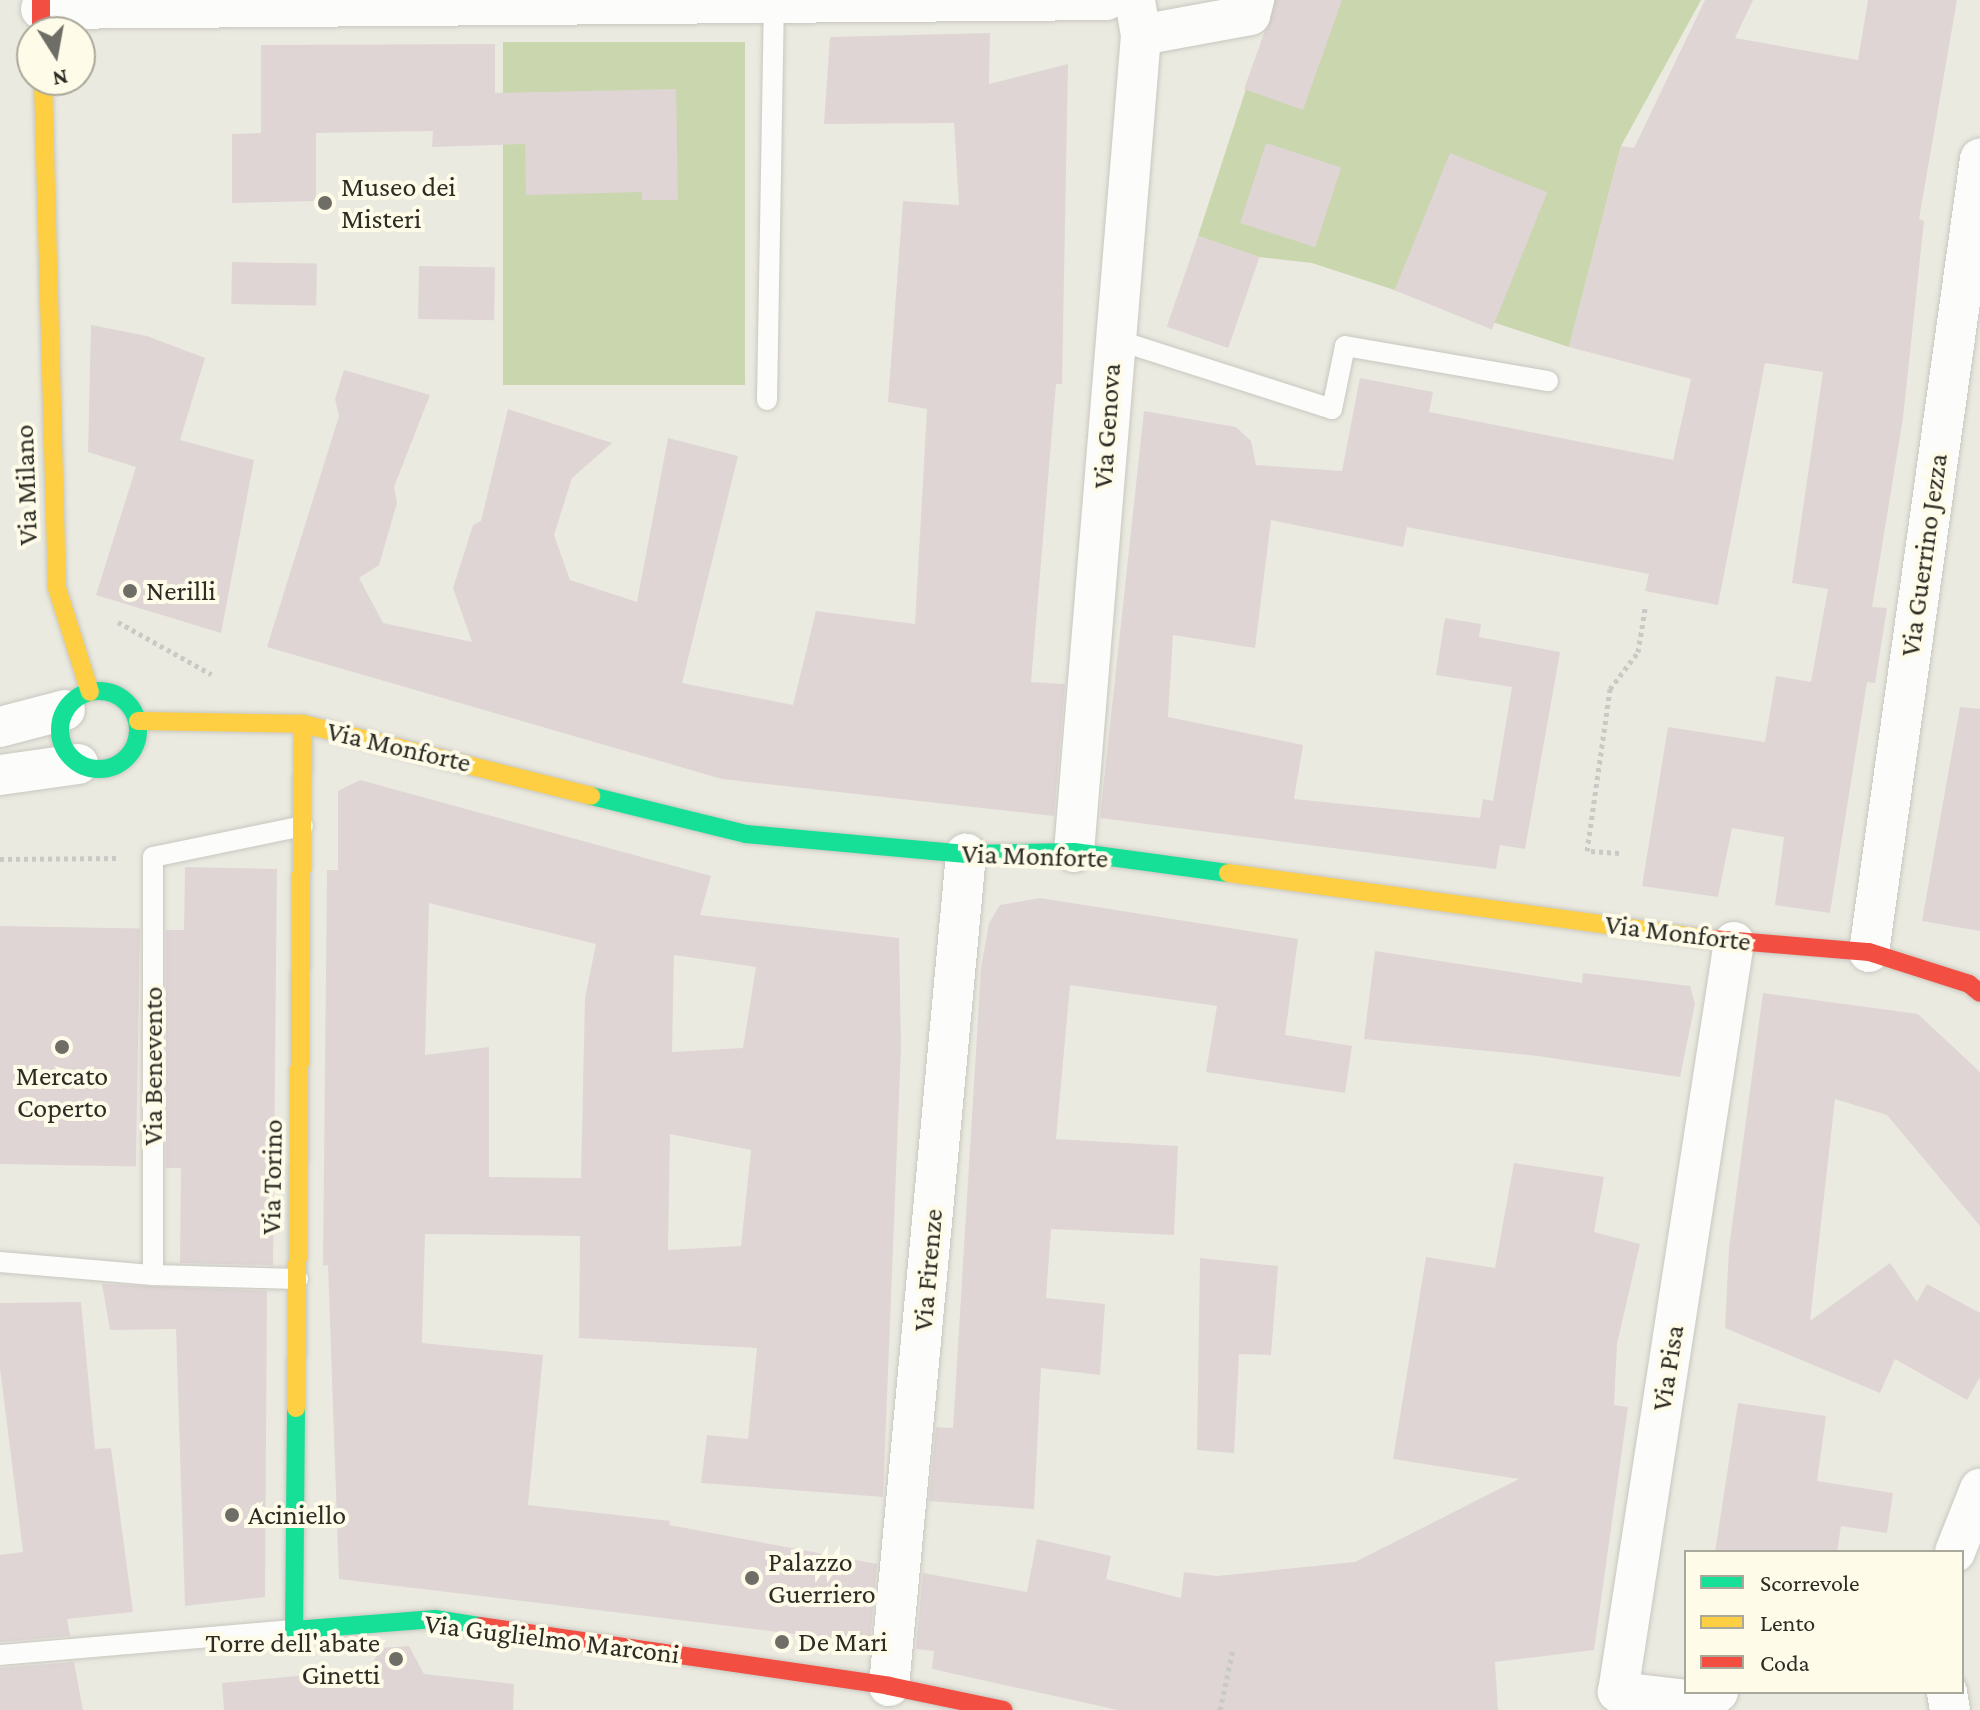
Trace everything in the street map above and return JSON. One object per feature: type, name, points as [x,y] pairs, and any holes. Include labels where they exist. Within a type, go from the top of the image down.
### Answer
[{"type":"street","points":[[41,14],[1106,0]]},
{"type":"street","points":[[1138,17],[1250,15],[1254,0]]},
{"type":"street","name":"Via Genova","points":[[1074,852],[1138,17]]},
{"type":"street","name":"Via Milano","points":[[43,96],[57,588],[77,701]]},
{"type":"street","name":"Via Guerrino Jezza","points":[[1869,952],[1980,159]]},
{"type":"street","points":[[0,727],[77,701],[120,696],[138,721],[138,737],[122,763],[108,769],[78,764],[0,775]]},
{"type":"street","points":[[77,701],[60,739],[78,764]]},
{"type":"street","name":"Via Monforte","points":[[138,721],[303,724],[746,834],[966,854],[1074,852],[1734,942],[1869,952],[1969,984],[1980,993]]},
{"type":"street","name":"Via Torino","points":[[294,1630],[303,724]]},
{"type":"street","name":"Via Firenze","points":[[889,1686],[966,854]]},
{"type":"street","name":"Via Pisa","points":[[1715,1694],[1705,1702],[1618,1692],[1734,942]]},
{"type":"street","points":[[1956,1550],[1980,1489]]},
{"type":"street","name":"Via Guglielmo Marconi","points":[[294,1630],[435,1619],[889,1686],[1004,1710]]},
{"type":"lane","points":[[767,400],[774,3]]},
{"type":"lane","points":[[1114,339],[1332,409],[1345,346],[1548,381]]},
{"type":"lane","points":[[153,857],[303,826]]},
{"type":"lane","name":"Via Benevento","points":[[153,857],[153,1275]]},
{"type":"lane","points":[[0,1262],[153,1275],[298,1279]]},
{"type":"lane","name":"Via Guglielmo Marconi","points":[[0,1655],[294,1630]]},
{"type":"path","points":[[57,588],[221,679]]},
{"type":"path","points":[[1619,853],[1587,851],[1610,689],[1638,652],[1645,609]]},
{"type":"path","points":[[0,859],[153,857]]},
{"type":"path","points":[[1220,1710],[1233,1649]]},
{"type":"green space","points":[[1275,0],[1701,0],[1621,146],[1569,347],[1312,263],[1259,257],[1198,236]]},
{"type":"green space","points":[[503,42],[745,42],[745,385],[503,385]]},
{"type":"building","points":[[1276,0],[1342,0],[1303,110],[1244,89]]},
{"type":"building","points":[[1705,0],[1753,0],[1735,38],[1858,60],[1868,0],[1957,0],[1919,219],[1924,221],[1903,418],[1872,607],[1887,608],[1875,683],[1867,682],[1830,913],[1775,905],[1784,837],[1732,828],[1718,897],[1642,886],[1668,727],[1765,742],[1776,676],[1811,682],[1828,589],[1792,583],[1823,372],[1765,363],[1718,605],[1645,591],[1649,574],[1407,527],[1403,547],[1271,520],[1255,648],[1173,635],[1168,717],[1303,745],[1294,799],[1480,818],[1483,799],[1493,801],[1512,687],[1436,675],[1445,618],[1481,624],[1479,637],[1560,652],[1525,849],[1500,845],[1496,869],[1100,818],[1144,411],[1236,427],[1251,441],[1256,465],[1342,471],[1360,378],[1433,392],[1429,412],[1673,460],[1691,379],[1569,347],[1621,146],[1634,148]]},
{"type":"building","points":[[990,33],[989,84],[1068,64],[1062,384],[1056,384],[1031,682],[1065,684],[1054,816],[722,779],[267,647],[339,416],[335,399],[344,370],[430,395],[394,487],[397,503],[379,565],[359,578],[383,623],[472,642],[453,588],[473,525],[481,521],[508,409],[612,443],[572,478],[554,535],[570,580],[637,602],[668,438],[738,456],[682,683],[793,705],[816,611],[915,624],[927,409],[888,402],[903,201],[959,205],[954,123],[824,124],[830,37]]},
{"type":"building","points":[[495,44],[495,93],[676,89],[678,200],[642,200],[642,192],[526,195],[525,144],[432,147],[433,131],[316,133],[316,201],[232,203],[232,134],[261,133],[261,45]]},
{"type":"building","points":[[1266,143],[1341,167],[1315,247],[1240,223]]},
{"type":"building","points":[[1450,153],[1547,192],[1492,330],[1395,290]]},
{"type":"building","points":[[1198,236],[1259,257],[1228,348],[1167,327]]},
{"type":"building","points":[[232,262],[317,263],[316,305],[231,304]]},
{"type":"building","points":[[419,266],[495,267],[494,320],[418,319]]},
{"type":"building","points":[[91,325],[147,336],[205,358],[180,440],[254,460],[221,633],[96,595],[136,467],[88,452]]},
{"type":"building","points":[[1960,707],[1980,709],[1980,931],[1922,921]]},
{"type":"building","points":[[360,780],[711,876],[700,915],[899,938],[901,1047],[883,1497],[701,1483],[707,1435],[748,1439],[757,1348],[579,1338],[580,1236],[425,1234],[422,1343],[543,1355],[528,1505],[670,1521],[669,1525],[877,1564],[870,1643],[339,1579],[328,1265],[323,1266],[327,870],[338,870],[338,791]],"holes":[[[429,903],[596,944],[585,998],[581,1178],[489,1177],[489,1047],[425,1055]],[[674,955],[756,967],[743,1048],[672,1052]],[[670,1134],[751,1150],[741,1246],[668,1250]]]},
{"type":"building","points":[[185,867],[277,869],[273,1265],[180,1263],[181,1168],[166,1168],[166,930],[184,930]]},
{"type":"building","points":[[1040,898],[1298,939],[1285,1035],[1352,1046],[1345,1093],[1206,1072],[1217,1006],[1070,985],[1056,1139],[1178,1146],[1174,1235],[1051,1229],[1046,1298],[1105,1304],[1100,1375],[1041,1368],[1034,1509],[929,1501],[936,1427],[953,1428],[981,968],[989,923],[1000,905]]},
{"type":"building","name":"Mercato Coperto","points":[[0,926],[140,928],[136,1166],[0,1164]]},
{"type":"building","points":[[1375,951],[1582,983],[1583,973],[1690,986],[1695,1004],[1680,1077],[1538,1056],[1364,1039]]},
{"type":"building","points":[[1763,993],[1918,1014],[1980,1072],[1980,1226],[1887,1115],[1835,1099],[1810,1321],[1890,1263],[1917,1302],[1927,1284],[1980,1313],[1980,1377],[1967,1400],[1895,1359],[1880,1393],[1725,1328],[1729,1248]]},
{"type":"building","points":[[1514,1163],[1604,1177],[1594,1232],[1640,1244],[1617,1344],[1614,1405],[1628,1407],[1594,1650],[1495,1662],[1498,1710],[1118,1710],[932,1669],[934,1651],[916,1649],[923,1573],[1027,1592],[1037,1539],[1111,1556],[1106,1579],[1181,1598],[1184,1572],[1217,1576],[1355,1562],[1519,1479],[1393,1459],[1426,1257],[1495,1268]]},
{"type":"building","points":[[1200,1258],[1278,1266],[1271,1355],[1239,1354],[1234,1453],[1197,1450]]},
{"type":"building","points":[[102,1284],[267,1291],[265,1597],[185,1606],[176,1329],[110,1330]]},
{"type":"building","points":[[81,1302],[95,1449],[111,1448],[133,1612],[67,1619],[70,1636],[0,1642],[0,1555],[23,1552],[0,1368],[0,1303]]},
{"type":"building","points":[[1738,1403],[1826,1416],[1817,1481],[1893,1493],[1887,1533],[1841,1526],[1837,1550],[1715,1550]]},
{"type":"building","points":[[409,1646],[424,1674],[514,1684],[513,1710],[224,1710],[222,1683],[371,1669],[379,1648]]},
{"type":"building","points":[[74,1662],[83,1710],[0,1710],[0,1668]]},
{"type":"traffic: fast","points":[[99,691],[114,694],[127,702],[135,715],[138,730],[135,745],[127,758],[114,766],[99,769],[84,766],[71,758],[63,745],[60,730],[63,715],[71,702],[84,694],[99,691]]},
{"type":"traffic: fast","points":[[591,796],[746,834],[966,854],[1074,852],[1228,873]]},
{"type":"traffic: fast","points":[[296,1408],[294,1630],[435,1619],[480,1626]]},
{"type":"traffic: slow","points":[[43,96],[57,588],[90,692]]},
{"type":"traffic: slow","points":[[138,721],[303,724],[591,796]]},
{"type":"traffic: slow","points":[[296,1408],[303,724]]},
{"type":"traffic: slow","points":[[1228,873],[1701,938]]},
{"type":"traffic: jam","points":[[41,0],[41,16]]},
{"type":"traffic: jam","points":[[1701,938],[1869,952],[1969,984],[1980,993]]},
{"type":"traffic: jam","points":[[480,1626],[889,1686],[1004,1710]]},
{"type":"place","name":"Museo dei Misteri","points":[[325,203]]},
{"type":"place","name":"Nerilli","points":[[130,591]]},
{"type":"place","name":"Mercato Coperto","points":[[62,1047]]},
{"type":"place","name":"Aciniello","points":[[232,1515]]},
{"type":"place","name":"Palazzo Guerriero","points":[[752,1578]]},
{"type":"place","name":"De Mari","points":[[782,1642]]},
{"type":"place","name":"Torre dell'abate Ginetti","points":[[396,1659]]}]
